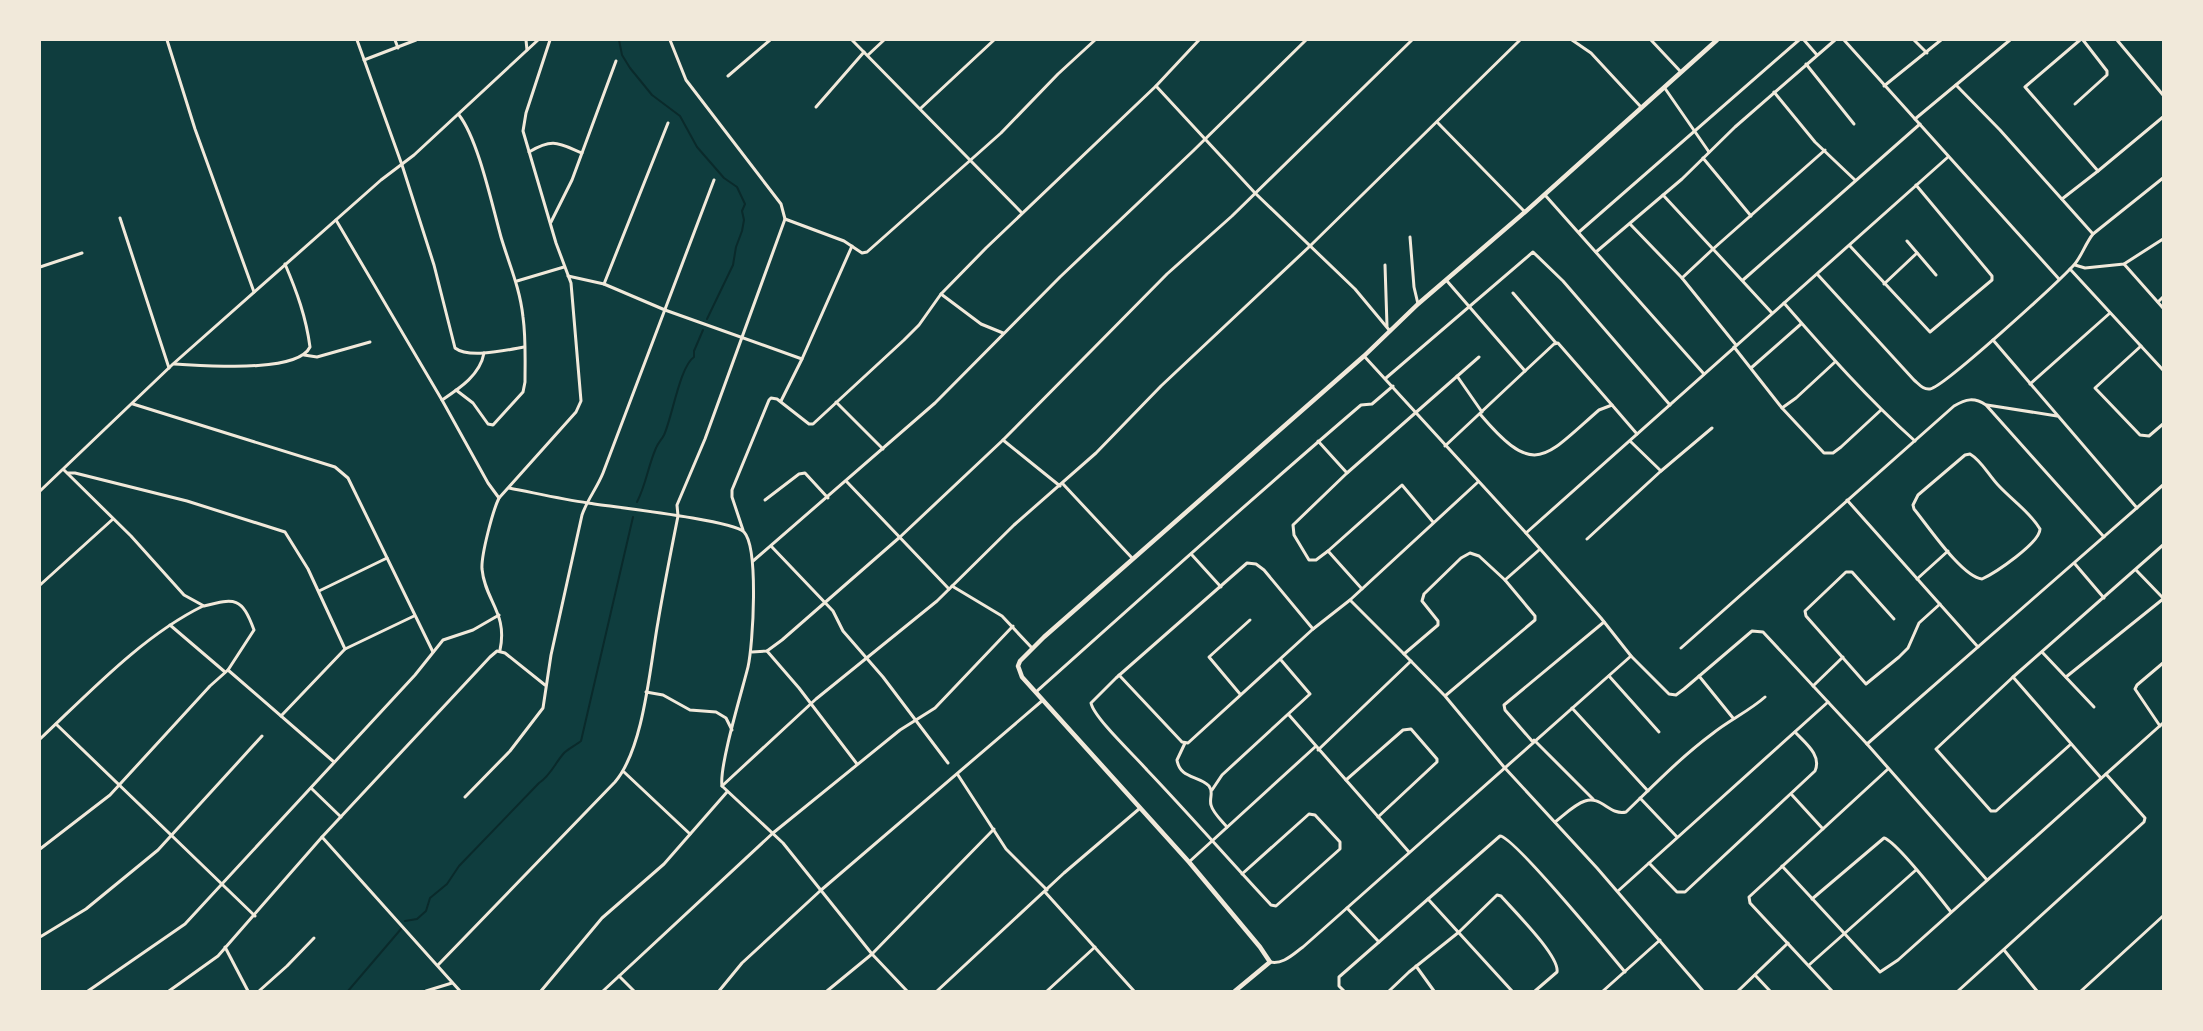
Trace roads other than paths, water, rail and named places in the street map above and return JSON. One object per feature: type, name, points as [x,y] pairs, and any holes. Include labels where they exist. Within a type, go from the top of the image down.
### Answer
[{"type":"street","points":[[166,40],[195,129],[254,292]]},
{"type":"street","points":[[358,40],[402,164],[444,300],[455,348],[461,352],[484,353],[524,348]]},
{"type":"street","points":[[395,40],[398,48]]},
{"type":"street","points":[[364,60],[416,40]]},
{"type":"street","points":[[526,40],[527,51]]},
{"type":"street","points":[[40,491],[173,364],[285,264],[459,115],[538,40]]},
{"type":"street","points":[[169,991],[207,965],[225,948],[255,916],[322,836],[490,657],[500,650],[503,630],[482,568],[494,509],[499,498],[579,407],[580,388],[572,292],[529,152],[524,122],[550,40]]},
{"type":"street","points":[[438,965],[624,772],[634,748],[646,692],[678,516],[677,505],[705,439],[785,219],[780,204],[686,80],[670,40]]},
{"type":"street","points":[[728,76],[770,40]]},
{"type":"street","points":[[852,40],[921,108],[1021,212]]},
{"type":"street","points":[[868,55],[884,40]]},
{"type":"street","points":[[921,108],[994,40]]},
{"type":"street","points":[[785,219],[816,229],[852,246],[862,253],[867,252],[972,160],[1095,40]]},
{"type":"street","points":[[907,991],[872,954],[773,832],[722,786],[721,781],[752,652],[753,561],[747,537],[743,531],[732,497],[732,490],[764,410],[771,398],[781,401],[809,424],[813,424],[919,325],[941,294],[1021,212],[1156,86],[1200,40]]},
{"type":"street","points":[[753,561],[828,498],[935,403],[1003,333],[1306,40]]},
{"type":"street","points":[[752,652],[767,651],[826,603],[900,537],[1003,440],[1167,274],[1255,193],[1412,40]]},
{"type":"street","points":[[722,786],[810,704],[868,658],[950,587],[1019,520],[1062,485],[1222,327],[1310,246],[1520,40]]},
{"type":"street","points":[[1572,40],[1591,53],[1642,107]]},
{"type":"street","points":[[1651,40],[1681,72]]},
{"type":"street","points":[[1270,962],[1256,941],[1189,862],[1139,809],[1022,677],[1018,666],[1032,648],[1364,356],[1388,329],[1447,281],[1717,40]]},
{"type":"street","points":[[1579,232],[1799,40]]},
{"type":"street","points":[[1804,40],[1817,55]]},
{"type":"street","points":[[1596,252],[1663,196],[1774,92],[1835,40]]},
{"type":"street","points":[[1844,40],[2059,279]]},
{"type":"street","points":[[1914,40],[1927,53]]},
{"type":"street","points":[[1884,86],[1941,40]]},
{"type":"street","points":[[1915,119],[2010,40]]},
{"type":"street","points":[[2075,104],[2107,76],[2107,71],[2081,40],[2025,87],[2098,171]]},
{"type":"street","points":[[2117,40],[2163,95]]},
{"type":"street","points":[[816,107],[864,52]]},
{"type":"street","points":[[551,222],[582,153],[616,60]]},
{"type":"street","points":[[1806,64],[1854,124]]},
{"type":"street","points":[[1956,85],[2093,234]]},
{"type":"street","points":[[1156,86],[1255,193],[1355,289],[1388,329]]},
{"type":"street","points":[[1664,87],[1709,152]]},
{"type":"street","points":[[1774,92],[1797,122],[1855,180]]},
{"type":"street","points":[[456,390],[473,403],[488,424],[493,426],[523,392],[524,348],[523,319],[517,281],[503,243],[473,144],[459,115]]},
{"type":"street","points":[[2062,199],[2163,117]]},
{"type":"street","points":[[1436,122],[1525,212]]},
{"type":"street","points":[[604,284],[668,123]]},
{"type":"street","points":[[1743,280],[1920,124]]},
{"type":"street","points":[[529,152],[545,142],[553,142],[582,153]]},
{"type":"street","points":[[1682,278],[1825,150]]},
{"type":"street","points":[[1526,533],[1772,313],[1818,275],[1948,157]]},
{"type":"street","points":[[1703,158],[1751,216]]},
{"type":"street","points":[[1818,275],[1923,388],[1930,389],[1948,379],[1993,340],[2075,265],[2093,234],[2163,178]]},
{"type":"street","points":[[465,797],[510,751],[540,714],[545,701],[546,685],[586,503],[593,495],[603,473],[714,180]]},
{"type":"street","points":[[1850,246],[1930,332],[1993,278],[1949,222],[1916,186]]},
{"type":"street","points":[[1545,194],[1704,374]]},
{"type":"street","points":[[1663,196],[1772,313]]},
{"type":"street","points":[[120,218],[169,368]]},
{"type":"street","points":[[336,220],[442,400],[488,483],[499,498]]},
{"type":"street","points":[[1630,224],[1682,278],[1782,408],[1820,450],[1829,454],[1841,447],[1881,410]]},
{"type":"street","points":[[1410,237],[1414,287],[1418,304]]},
{"type":"street","points":[[2075,265],[2085,268],[2124,264],[2163,239]]},
{"type":"street","points":[[1907,241],[1936,275]]},
{"type":"street","points":[[781,401],[802,359],[852,246]]},
{"type":"street","points":[[1386,378],[1534,252],[1562,281],[1670,405]]},
{"type":"street","points":[[40,268],[82,253]]},
{"type":"street","points":[[1884,284],[1917,253]]},
{"type":"street","points":[[173,364],[267,364],[291,362],[304,355],[310,347],[307,326],[301,301],[285,264]]},
{"type":"street","points":[[2124,264],[2163,308]]},
{"type":"street","points":[[1385,265],[1388,329]]},
{"type":"street","points":[[517,281],[564,267]]},
{"type":"street","points":[[2070,269],[2163,370]]},
{"type":"street","points":[[567,276],[604,284],[665,310],[802,359]]},
{"type":"street","points":[[1447,281],[1525,371]]},
{"type":"street","points":[[1513,293],[1556,343],[1582,368],[1637,434]]},
{"type":"street","points":[[941,294],[981,324],[1003,333]]},
{"type":"street","points":[[2158,302],[2163,297]]},
{"type":"street","points":[[1784,303],[1835,362],[1881,410],[1915,441]]},
{"type":"street","points":[[2030,384],[2110,313]]},
{"type":"street","points":[[1751,368],[1802,324]]},
{"type":"street","points":[[1993,340],[2137,508]]},
{"type":"street","points":[[304,355],[318,357],[370,342]]},
{"type":"street","points":[[1445,446],[1556,343]]},
{"type":"street","points":[[2141,346],[2095,388],[2140,435],[2149,436],[2163,424]]},
{"type":"street","points":[[442,400],[456,390],[478,369],[484,353]]},
{"type":"street","points":[[1364,356],[1526,533],[1604,622],[1631,656],[1669,694],[1676,694],[1752,631],[1759,630],[1771,639],[1867,744],[1987,880]]},
{"type":"street","points":[[1434,523],[1405,486],[1399,486],[1328,552],[1316,560],[1309,560],[1294,535],[1293,525],[1347,472],[1479,357]]},
{"type":"street","points":[[1782,408],[1796,398],[1835,362]]},
{"type":"street","points":[[1457,376],[1481,413],[1512,447],[1527,454],[1542,455],[1549,452],[1598,410],[1612,405]]},
{"type":"street","points":[[1036,692],[1192,555],[1261,489],[1361,405],[1372,404],[1393,386]]},
{"type":"street","points":[[1681,648],[1954,406],[1963,401],[1979,401],[1986,405],[2104,537]]},
{"type":"street","points":[[836,402],[884,449]]},
{"type":"street","points":[[133,404],[335,467],[348,478],[433,652]]},
{"type":"street","points":[[1986,405],[2058,416]]},
{"type":"street","points":[[1588,539],[1661,471],[1712,428]]},
{"type":"street","points":[[1003,440],[1062,485],[1133,559]]},
{"type":"street","points":[[1318,441],[1347,472]]},
{"type":"street","points":[[1630,441],[1661,471]]},
{"type":"street","points":[[1966,454],[1970,454],[1981,463],[2012,500],[2036,522],[2040,529],[2040,535],[1993,574],[1982,579],[1974,577],[1963,568],[1948,550],[1914,509],[1914,500],[1966,454]]},
{"type":"street","points":[[64,470],[113,518],[184,595],[204,606]]},
{"type":"street","points":[[68,473],[186,501],[285,532],[308,569],[345,649]]},
{"type":"street","points":[[765,500],[799,474],[805,473],[828,498]]},
{"type":"street","points":[[846,482],[950,587],[990,608],[1013,626],[1032,648]]},
{"type":"street","points":[[1212,790],[1205,783],[1191,778],[1180,769],[1177,760],[1185,744],[1281,660],[1313,629],[1350,600],[1478,482]]},
{"type":"street","points":[[1867,744],[2075,564],[2163,485]]},
{"type":"street","points":[[509,488],[586,503],[719,523],[743,531]]},
{"type":"street","points":[[1847,500],[1978,647]]},
{"type":"street","points":[[40,585],[113,518]]},
{"type":"street","points":[[771,546],[833,611],[843,631],[868,658],[948,763]]},
{"type":"street","points":[[2071,744],[1996,811],[1990,811],[1936,751],[1937,747],[2013,677],[2163,546]]},
{"type":"street","points":[[1504,580],[1539,550]]},
{"type":"street","points":[[1917,579],[1948,550]]},
{"type":"street","points":[[1328,552],[1362,589]]},
{"type":"street","points":[[1404,654],[1438,625],[1438,622],[1423,604],[1422,599],[1461,558],[1470,553],[1479,556],[1504,580],[1535,616],[1535,620],[1445,696]]},
{"type":"street","points":[[1192,555],[1220,587]]},
{"type":"street","points":[[319,591],[386,558]]},
{"type":"street","points":[[1242,874],[1309,814],[1315,815],[1341,846],[1340,849],[1274,907],[1242,874],[1091,706],[1092,701],[1247,563],[1256,564],[1313,629]]},
{"type":"street","points":[[2075,564],[2104,598]]},
{"type":"street","points":[[2066,677],[2163,598],[2136,570]]},
{"type":"street","points":[[1894,619],[1857,575],[1846,572],[1805,611],[1806,616],[1865,683],[1868,683],[1903,652],[1919,623],[1940,604]]},
{"type":"street","points":[[40,739],[100,682],[170,625],[204,606],[229,599],[236,601],[242,606],[254,630],[226,671],[120,785],[94,809],[40,849]]},
{"type":"street","points":[[1350,600],[1445,696],[1504,767],[1618,892],[1703,991]]},
{"type":"street","points":[[88,991],[177,931],[223,885],[415,675],[433,652],[450,636],[466,633],[499,615]]},
{"type":"street","points":[[281,716],[345,649],[414,616]]},
{"type":"street","points":[[1240,694],[1209,657],[1250,620]]},
{"type":"street","points":[[1604,622],[1504,705],[1505,710],[1533,741],[1593,799],[1620,814],[1626,812],[1710,735],[1733,718],[1747,712],[1765,697]]},
{"type":"street","points":[[170,625],[334,762]]},
{"type":"street","points":[[603,991],[773,832],[916,719],[935,708],[1013,626]]},
{"type":"street","points":[[500,650],[546,685]]},
{"type":"street","points":[[767,651],[858,764]]},
{"type":"street","points":[[2042,652],[2094,707]]},
{"type":"street","points":[[1235,991],[1270,962],[1278,963],[1286,960],[1631,656]]},
{"type":"street","points":[[1813,686],[1843,657]]},
{"type":"street","points":[[1227,827],[1211,805],[1212,790],[1222,775],[1308,698],[1309,691],[1281,660]]},
{"type":"street","points":[[1189,862],[1411,661]]},
{"type":"street","points":[[1782,866],[1843,935],[1880,972],[1898,960],[2161,725],[2135,689],[2137,685],[2163,663]]},
{"type":"street","points":[[1120,675],[1185,744]]},
{"type":"street","points":[[1609,676],[1659,732]]},
{"type":"street","points":[[1700,676],[1733,718]]},
{"type":"street","points":[[2013,677],[2101,778]]},
{"type":"street","points":[[646,692],[664,695],[690,710],[716,712],[726,718],[733,730]]},
{"type":"street","points":[[719,991],[742,963],[820,891],[958,775],[1043,700]]},
{"type":"street","points":[[1618,892],[1828,702]]},
{"type":"street","points":[[1572,708],[1648,791]]},
{"type":"street","points":[[1289,715],[1409,852]]},
{"type":"street","points":[[56,724],[255,916]]},
{"type":"street","points":[[1346,780],[1403,730],[1412,729],[1417,734],[1437,759],[1437,762],[1378,817]]},
{"type":"street","points":[[1649,863],[1677,892],[1685,892],[1792,795],[1815,771],[1818,765],[1813,752],[1795,732]]},
{"type":"street","points":[[40,937],[86,909],[116,886],[173,836],[262,736]]},
{"type":"street","points":[[1832,991],[1750,903],[1749,897],[1888,769]]},
{"type":"street","points":[[624,772],[690,834]]},
{"type":"street","points":[[1958,991],[2145,820],[2106,774]]},
{"type":"street","points":[[958,775],[1006,849],[1046,891],[1134,991]]},
{"type":"street","points":[[311,788],[341,817]]},
{"type":"street","points":[[541,991],[602,918],[651,876],[727,792]]},
{"type":"street","points":[[1792,795],[1824,829]]},
{"type":"street","points":[[1640,798],[1677,837]]},
{"type":"street","points":[[1555,822],[1585,801],[1593,799]]},
{"type":"street","points":[[937,991],[1139,809]]},
{"type":"street","points":[[827,991],[872,954],[994,829]]},
{"type":"street","points":[[322,836],[460,991]]},
{"type":"street","points":[[1344,991],[1339,986],[1339,977],[1500,836],[1504,836],[1584,923],[1625,972]]},
{"type":"street","points":[[1812,899],[1884,838],[1889,840],[1951,912]]},
{"type":"street","points":[[1809,965],[1916,870]]},
{"type":"street","points":[[1389,991],[1416,966],[1459,932],[1495,896],[1500,896],[1543,944],[1557,964],[1557,972],[1535,991]]},
{"type":"street","points":[[1428,899],[1512,991]]},
{"type":"street","points":[[1347,908],[1379,942]]},
{"type":"street","points":[[2081,991],[2163,916]]},
{"type":"street","points":[[259,991],[314,938]]},
{"type":"street","points":[[1603,991],[1660,940]]},
{"type":"street","points":[[1738,991],[1788,943]]},
{"type":"street","points":[[225,948],[248,991]]},
{"type":"street","points":[[1047,991],[1095,948]]},
{"type":"street","points":[[2004,950],[2037,991]]},
{"type":"street","points":[[1416,966],[1434,991]]},
{"type":"street","points":[[1755,975],[1770,991]]},
{"type":"street","points":[[619,976],[634,991]]},
{"type":"street","points":[[426,991],[452,983]]},
{"type":"waterway","points":[[619,40],[622,55],[630,68],[652,95],[680,116],[697,147],[724,178],[737,187],[745,204],[742,211],[744,220],[742,231],[736,247],[733,265],[707,319]]},
{"type":"waterway","points":[[637,502],[653,455],[667,427],[680,381],[689,362],[694,357],[694,351],[703,330]]},
{"type":"waterway","points":[[405,921],[417,919],[426,911],[430,898],[447,884],[459,866],[547,776],[564,753],[581,741],[633,517]]},
{"type":"waterway","points":[[348,991],[401,929]]}]
